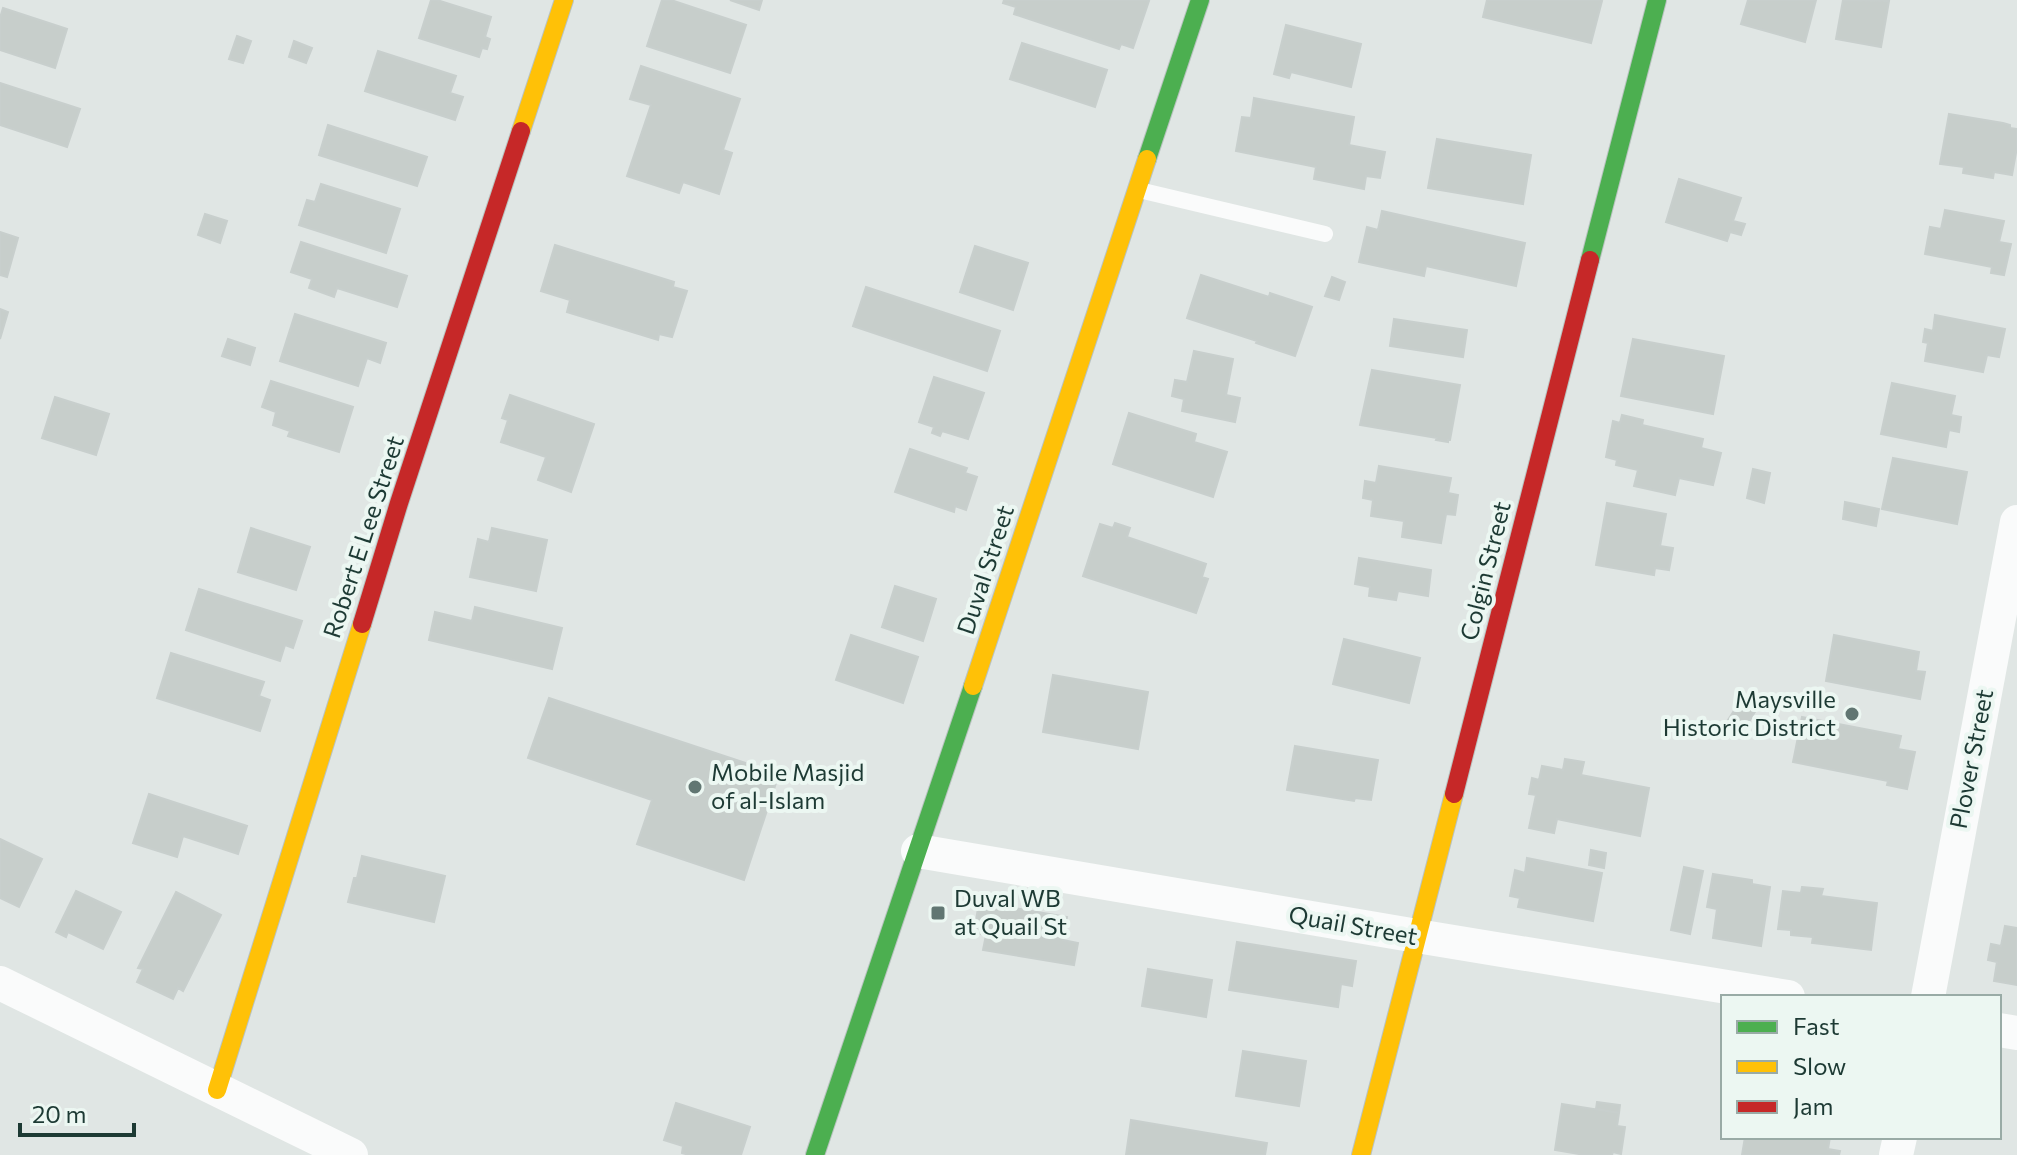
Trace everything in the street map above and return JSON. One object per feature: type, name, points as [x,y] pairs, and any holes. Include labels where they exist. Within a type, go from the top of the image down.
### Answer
[{"type":"street","name":"Robert E Lee Street","points":[[217,1090],[399,503],[564,0]]},
{"type":"street","name":"Duval Street","points":[[815,1155],[1200,0]]},
{"type":"street","name":"Colgin Street","points":[[1361,1155],[1657,0]]},
{"type":"street","name":"Plover Street","points":[[1928,995],[2017,522]]},
{"type":"street","name":"Quail Street","points":[[918,851],[1776,995]]},
{"type":"street","points":[[0,983],[351,1155]]},
{"type":"lane","points":[[1137,190],[1325,234]]},
{"type":"building","points":[[431,0],[491,17],[485,37],[490,39],[487,49],[482,48],[479,57],[419,38]]},
{"type":"building","points":[[662,0],[671,0],[746,25],[730,73],[647,46]]},
{"type":"building","points":[[730,0],[762,0],[759,10]]},
{"type":"building","points":[[1004,0],[1149,1],[1133,48],[1121,44],[1119,49],[1014,14],[1016,7],[1003,3]]},
{"type":"building","points":[[1487,0],[1602,1],[1591,43],[1483,17]]},
{"type":"building","points":[[1748,0],[1816,0],[1805,42],[1741,24]]},
{"type":"building","points":[[1843,0],[1889,1],[1881,47],[1836,39]]},
{"type":"building","points":[[3,8],[67,29],[55,68],[0,50]]},
{"type":"building","points":[[1286,25],[1361,44],[1351,87],[1291,72],[1289,78],[1274,74]]},
{"type":"building","points":[[237,36],[251,41],[243,63],[229,59]]},
{"type":"building","points":[[294,41],[312,48],[306,63],[289,57]]},
{"type":"building","points":[[1022,43],[1107,70],[1095,107],[1010,79]]},
{"type":"building","points":[[378,51],[456,76],[450,93],[463,97],[455,120],[365,91]]},
{"type":"building","points":[[641,66],[740,99],[723,150],[732,153],[719,194],[683,182],[679,193],[627,176],[651,105],[630,99]]},
{"type":"building","points":[[0,83],[80,109],[67,147],[0,125]]},
{"type":"building","points":[[1254,98],[1354,117],[1349,145],[1385,152],[1380,178],[1366,176],[1364,189],[1314,179],[1316,167],[1236,151],[1242,117],[1251,118]]},
{"type":"building","points":[[1949,114],[2003,123],[2017,129],[2012,175],[1994,172],[1993,178],[1963,173],[1964,167],[1940,164]]},
{"type":"building","points":[[328,125],[427,157],[417,186],[319,155]]},
{"type":"building","points":[[1437,139],[1531,155],[1523,204],[1428,188]]},
{"type":"building","points":[[1679,179],[1741,198],[1733,221],[1745,224],[1741,235],[1730,232],[1727,241],[1666,222]]},
{"type":"building","points":[[321,184],[400,209],[386,253],[299,225],[307,200],[315,202]]},
{"type":"building","points":[[1945,210],[2004,221],[1999,242],[2011,244],[2004,275],[1991,273],[1992,267],[1925,254],[1930,227],[1941,229]]},
{"type":"building","points":[[1382,211],[1525,243],[1516,286],[1426,266],[1424,276],[1359,262],[1367,227],[1378,230]]},
{"type":"building","points":[[205,214],[227,221],[220,243],[198,235]]},
{"type":"building","points":[[0,232],[18,238],[7,277],[0,275]]},
{"type":"building","points":[[301,242],[407,276],[397,307],[337,288],[334,297],[309,288],[312,279],[291,272]]},
{"type":"building","points":[[555,245],[674,282],[673,287],[687,291],[672,337],[659,334],[658,340],[567,312],[570,300],[541,291]]},
{"type":"building","points":[[975,246],[1028,263],[1013,310],[960,292]]},
{"type":"building","points":[[1201,275],[1312,307],[1295,356],[1187,318]]},
{"type":"building","points":[[1332,277],[1345,282],[1339,300],[1325,296]]},
{"type":"building","points":[[866,287],[1000,331],[987,371],[853,326]]},
{"type":"building","points":[[0,309],[8,312],[0,339]]},
{"type":"building","points":[[295,314],[386,343],[380,363],[367,358],[358,386],[280,361]]},
{"type":"building","points":[[1935,315],[2005,329],[1999,357],[1987,355],[1983,372],[1925,361],[1928,343],[1923,342],[1925,329],[1933,331]]},
{"type":"building","points":[[1394,319],[1467,330],[1463,357],[1390,346]]},
{"type":"building","points":[[228,339],[255,348],[250,365],[222,356]]},
{"type":"building","points":[[1633,339],[1724,356],[1713,414],[1621,396]]},
{"type":"building","points":[[1194,351],[1233,359],[1226,395],[1240,398],[1235,422],[1182,411],[1184,399],[1172,396],[1175,380],[1187,382]]},
{"type":"building","points":[[1372,370],[1460,385],[1450,440],[1360,425]]},
{"type":"building","points":[[934,377],[984,393],[968,439],[942,431],[940,436],[932,433],[934,427],[919,422]]},
{"type":"building","points":[[271,381],[353,407],[339,452],[288,436],[290,431],[273,425],[276,412],[262,407]]},
{"type":"building","points":[[1892,383],[1955,396],[1951,415],[1961,417],[1959,432],[1949,430],[1946,447],[1881,434]]},
{"type":"building","points":[[510,395],[594,424],[571,492],[538,480],[546,457],[501,442],[508,420],[502,418]]},
{"type":"building","points":[[55,397],[109,414],[96,455],[42,438]]},
{"type":"building","points":[[1129,413],[1196,434],[1194,442],[1227,452],[1213,497],[1113,464]]},
{"type":"building","points":[[1622,415],[1643,420],[1642,425],[1703,439],[1701,448],[1721,453],[1713,485],[1679,478],[1675,495],[1634,486],[1638,470],[1616,465],[1617,460],[1606,457],[1613,421],[1620,423]]},
{"type":"building","points":[[910,449],[967,468],[965,473],[977,477],[966,510],[955,506],[954,512],[895,492]]},
{"type":"building","points":[[1893,458],[1967,472],[1957,524],[1882,509]]},
{"type":"building","points":[[1379,466],[1451,478],[1448,493],[1458,495],[1455,515],[1446,514],[1441,543],[1402,537],[1404,521],[1371,516],[1373,500],[1363,498],[1365,481],[1376,483]]},
{"type":"building","points":[[1753,469],[1770,473],[1764,503],[1747,498]]},
{"type":"building","points":[[1845,502],[1879,509],[1876,526],[1843,519]]},
{"type":"building","points":[[1607,503],[1666,514],[1660,546],[1673,548],[1669,570],[1655,568],[1654,575],[1596,565]]},
{"type":"building","points":[[1115,523],[1130,528],[1127,537],[1206,564],[1202,577],[1208,579],[1196,613],[1083,576],[1100,524],[1113,528]]},
{"type":"building","points":[[251,528],[310,547],[296,590],[238,572]]},
{"type":"building","points":[[492,528],[547,540],[536,591],[470,577],[478,539],[489,542]]},
{"type":"building","points":[[1359,558],[1431,570],[1428,596],[1398,591],[1396,600],[1369,596],[1370,587],[1355,584]]},
{"type":"building","points":[[895,586],[936,599],[923,641],[882,627]]},
{"type":"building","points":[[199,589],[302,621],[293,648],[285,645],[280,661],[186,630]]},
{"type":"building","points":[[475,607],[562,628],[552,669],[429,640],[435,612],[472,621]]},
{"type":"building","points":[[851,635],[918,657],[903,703],[836,680]]},
{"type":"building","points":[[1834,635],[1919,652],[1916,671],[1925,672],[1920,699],[1826,681]]},
{"type":"building","points":[[1344,639],[1420,658],[1409,703],[1333,684]]},
{"type":"building","points":[[171,653],[264,682],[259,696],[270,700],[260,731],[157,698]]},
{"type":"building","points":[[1053,675],[1148,692],[1138,749],[1043,732]]},
{"type":"building","name":"Mobile Masjid of al-Islam","points":[[549,698],[779,774],[744,880],[637,844],[652,800],[528,758]]},
{"type":"building","points":[[1741,700],[1756,710],[1744,730],[1728,720]]},
{"type":"building","points":[[1802,717],[1901,736],[1898,749],[1915,752],[1907,789],[1887,785],[1888,781],[1793,762]]},
{"type":"building","points":[[1295,746],[1378,760],[1371,800],[1355,798],[1354,801],[1287,790]]},
{"type":"building","points":[[1565,759],[1584,762],[1581,775],[1649,788],[1640,836],[1557,819],[1554,833],[1529,828],[1536,795],[1529,794],[1532,778],[1539,780],[1542,766],[1563,770]]},
{"type":"building","points":[[149,794],[247,826],[238,854],[183,836],[177,857],[133,843]]},
{"type":"building","points":[[0,839],[42,859],[19,907],[0,898]]},
{"type":"building","points":[[1591,850],[1606,853],[1604,868],[1589,865]]},
{"type":"building","points":[[362,856],[445,876],[434,922],[348,902]]},
{"type":"building","points":[[1527,858],[1602,873],[1593,921],[1518,907],[1520,898],[1510,896],[1515,870],[1525,873]]},
{"type":"building","points":[[1684,867],[1703,871],[1690,934],[1671,930]]},
{"type":"building","points":[[1713,874],[1752,880],[1752,884],[1770,887],[1761,946],[1713,938],[1717,909],[1707,907]]},
{"type":"building","points":[[1802,887],[1823,889],[1821,896],[1877,903],[1871,950],[1812,943],[1813,937],[1791,935],[1791,930],[1778,929],[1783,891],[1801,893]]},
{"type":"building","points":[[76,891],[121,912],[103,949],[68,932],[66,937],[56,932]]},
{"type":"building","points":[[176,892],[221,915],[183,991],[178,988],[173,999],[137,982],[143,969],[138,968]]},
{"type":"building","points":[[979,902],[1067,917],[1063,940],[1078,943],[1074,965],[983,950],[986,935],[974,933]]},
{"type":"building","points":[[2005,926],[2017,928],[2017,985],[1994,981],[1997,962],[1988,960],[1991,944],[2001,946]]},
{"type":"building","points":[[1237,942],[1356,961],[1352,986],[1341,984],[1338,1007],[1229,990]]},
{"type":"building","points":[[1148,969],[1212,980],[1206,1017],[1142,1006]]},
{"type":"building","points":[[1243,1051],[1306,1061],[1299,1106],[1236,1096]]},
{"type":"building","points":[[1597,1102],[1620,1105],[1619,1113],[1596,1109]]},
{"type":"building","points":[[676,1103],[750,1127],[741,1155],[689,1155],[682,1153],[683,1146],[664,1140]]},
{"type":"building","points":[[1562,1104],[1619,1113],[1617,1126],[1625,1127],[1621,1154],[1585,1155],[1555,1150]]},
{"type":"building","points":[[1131,1120],[1267,1143],[1265,1155],[1126,1155]]},
{"type":"building","points":[[1745,1139],[1830,1139],[1828,1149],[1840,1151],[1839,1155],[1742,1155]]},
{"type":"traffic: fast","points":[[1147,159],[1200,0]]},
{"type":"traffic: fast","points":[[1590,260],[1657,0]]},
{"type":"traffic: fast","points":[[815,1155],[973,686]]},
{"type":"traffic: slow","points":[[521,131],[564,0]]},
{"type":"traffic: slow","points":[[973,686],[1147,159]]},
{"type":"traffic: slow","points":[[217,1090],[362,624]]},
{"type":"traffic: slow","points":[[1361,1155],[1454,794]]},
{"type":"traffic: jam","points":[[362,624],[521,131]]},
{"type":"traffic: jam","points":[[1454,794],[1590,260]]},
{"type":"place","name":"Maysville Historic District","points":[[1852,714]]},
{"type":"place","name":"Mobile Masjid of al-Islam","points":[[695,787]]},
{"type":"place","name":"Duval WB at Quail St","points":[[938,913]]}]
